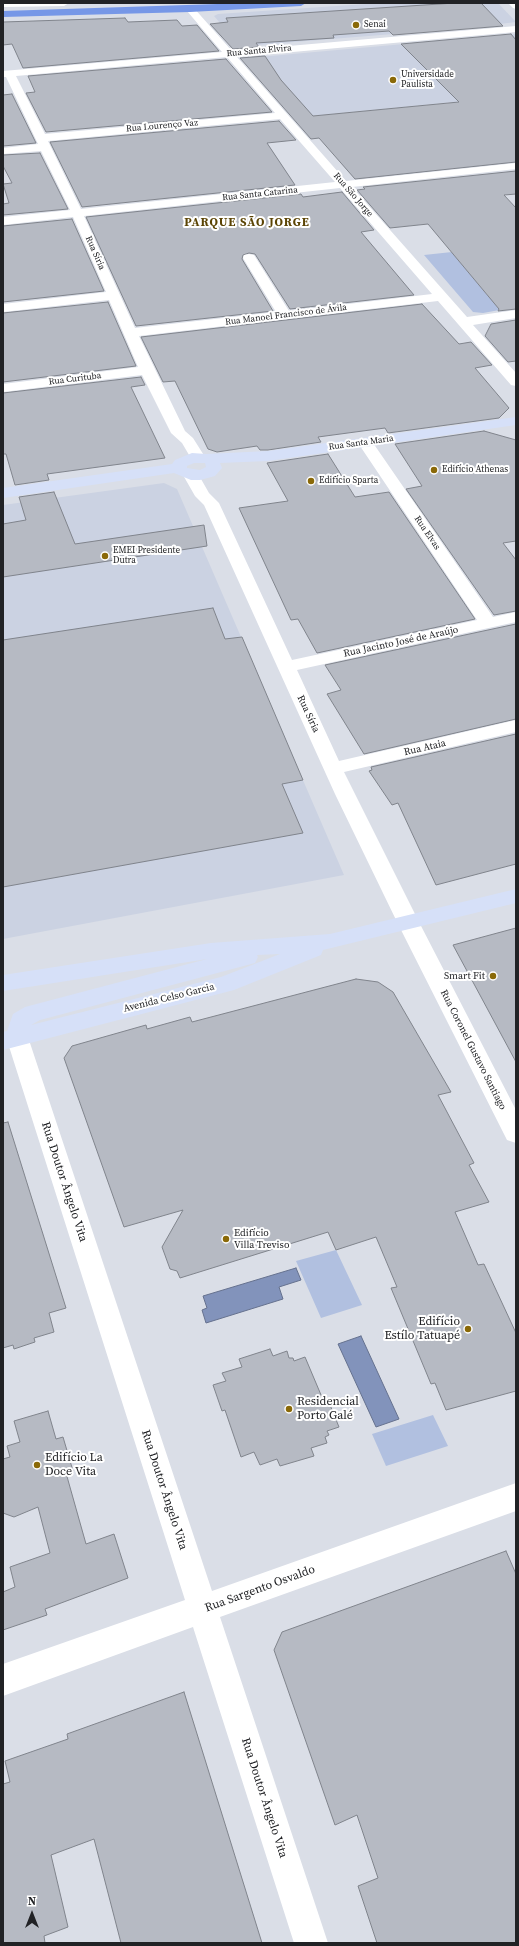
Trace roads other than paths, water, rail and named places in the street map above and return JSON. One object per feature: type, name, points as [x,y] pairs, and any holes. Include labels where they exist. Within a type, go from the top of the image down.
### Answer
[{"type":"highway","points":[[3,14],[190,9],[301,3]]},
{"type":"main road","name":"Rua Santa Maria","points":[[3,493],[516,421]]},
{"type":"main road","name":"Avenida Celso Garcia","points":[[3,983],[211,951],[330,942],[409,924],[516,896]]},
{"type":"main road","name":"Avenida Celso Garcia","points":[[10,1039],[99,1015],[226,984],[330,942]]},
{"type":"main road","points":[[10,1039],[21,1020],[32,1013],[232,962],[284,945]]},
{"type":"street","points":[[3,4],[64,3]]},
{"type":"street","points":[[513,3],[516,6]]},
{"type":"street","name":"Rua São Jorge","points":[[190,9],[516,382]]},
{"type":"street","name":"Rua Santa Elvira","points":[[6,74],[516,29]]},
{"type":"street","name":"Rua Síria","points":[[6,74],[77,213],[147,370],[179,433],[177,442],[194,465],[203,496],[211,503],[286,667],[409,924]]},
{"type":"street","name":"Rua Lourenço Vaz","points":[[3,151],[42,142],[283,115]]},
{"type":"street","name":"Rua Santa Catarina","points":[[3,220],[516,166]]},
{"type":"street","points":[[249,258],[285,315]]},
{"type":"street","points":[[3,308],[114,295]]},
{"type":"street","name":"Rua Manoel Francisco de Ávila","points":[[130,333],[442,297]]},
{"type":"street","points":[[464,322],[516,314]]},
{"type":"street","name":"Rua Curituba","points":[[3,388],[147,370]]},
{"type":"street","name":"Rua Elvas","points":[[366,443],[488,623]]},
{"type":"street","name":"Rua Jacinto José de Araújo","points":[[286,667],[516,617]]},
{"type":"street","name":"Rua Ataia","points":[[334,768],[516,726]]},
{"type":"street","name":"Rua Coronel Gustavo Santiago","points":[[409,924],[516,1133]]},
{"type":"street","name":"Rua Doutor Ângelo Vita","points":[[10,1039],[203,1610],[311,1943]]},
{"type":"street","name":"Rua Sargento Osvaldo","points":[[3,1680],[203,1610],[516,1497]]},
{"type":"place","name":"Senai","points":[[356,25]]},
{"type":"place","name":"Universidade Paulista","points":[[393,80]]},
{"type":"place","name":"Edifício Athenas","points":[[434,470]]},
{"type":"place","name":"Edifício Sparta","points":[[311,481]]},
{"type":"place","name":"EMEI Presidente Dutra","points":[[105,556]]},
{"type":"place","name":"Smart Fit","points":[[493,976]]},
{"type":"place","name":"Edifício Villa Treviso","points":[[226,1239]]},
{"type":"place","name":"Edifício Estílo Tatuapé","points":[[468,1329]]},
{"type":"place","name":"Residencial Porto Galé","points":[[289,1409]]},
{"type":"place","name":"Edifício La Doce Vita","points":[[37,1465]]},
{"type":"district","name":"PARQUE SÃO JORGE","points":[[247,223]]}]
